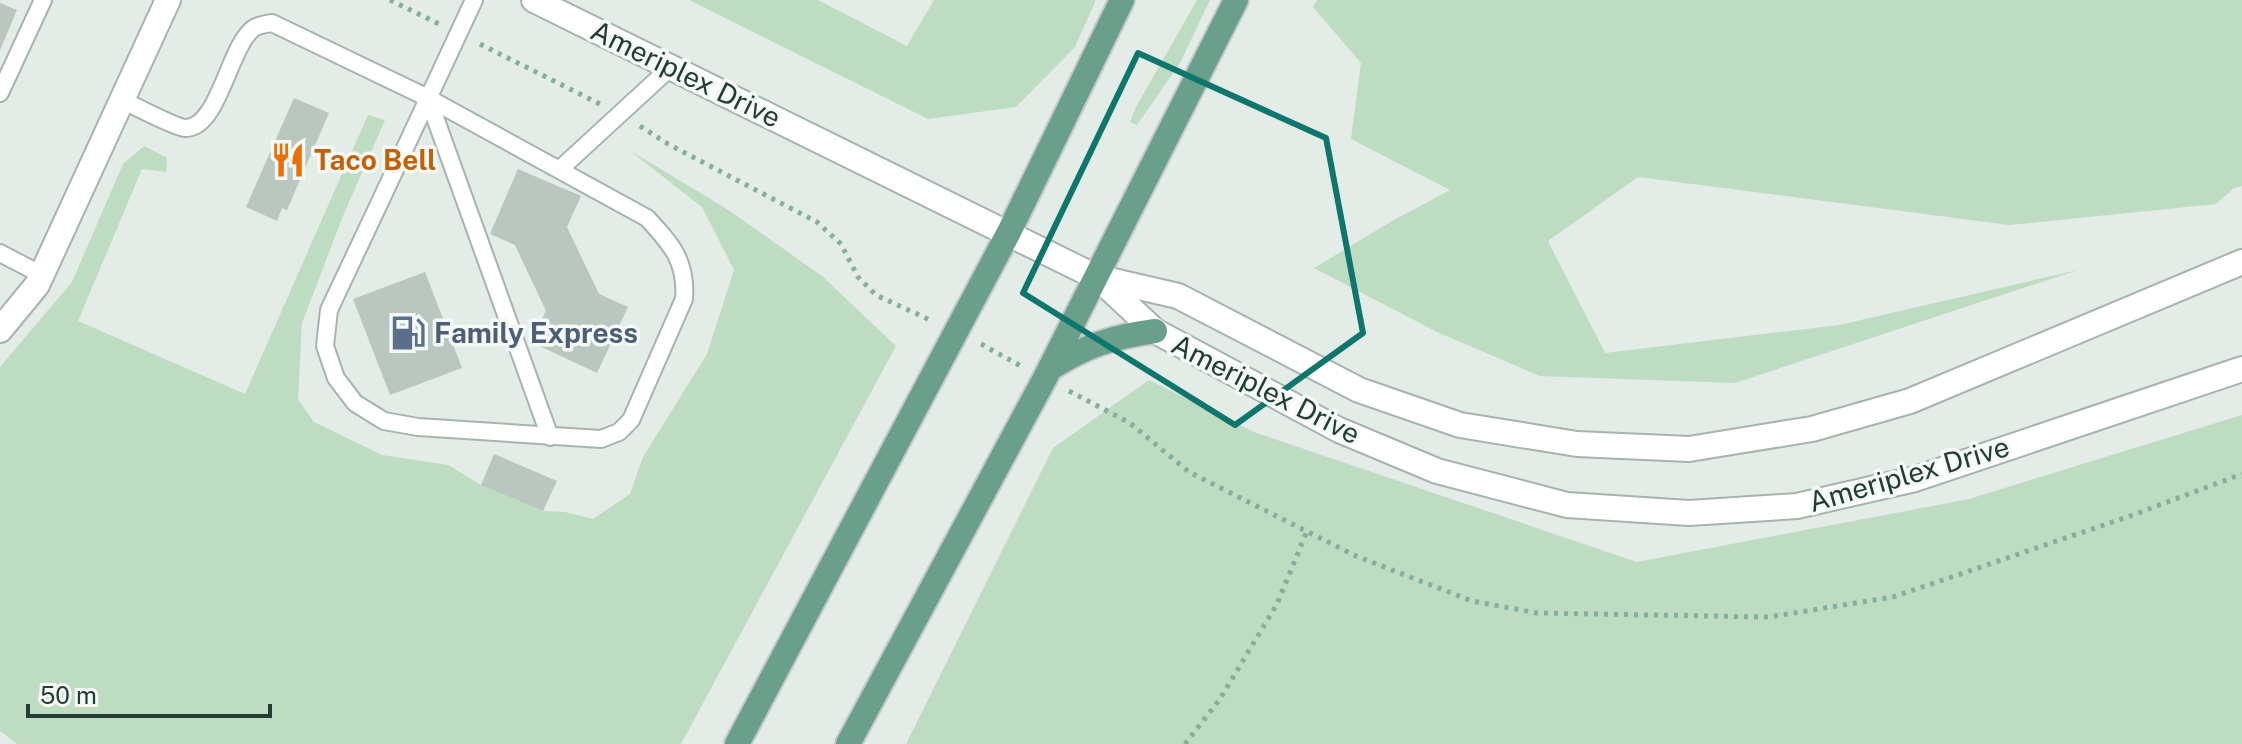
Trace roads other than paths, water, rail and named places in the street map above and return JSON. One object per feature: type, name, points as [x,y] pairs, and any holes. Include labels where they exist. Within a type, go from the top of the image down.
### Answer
[{"type":"main road","points":[[737,744],[1009,232],[1122,0]]},
{"type":"main road","points":[[848,744],[1047,374],[1236,0]]},
{"type":"main road","points":[[1047,374],[1081,349],[1115,337],[1155,331]]},
{"type":"street","points":[[0,330],[37,285],[168,0]]},
{"type":"street","name":"Ameriplex Drive","points":[[534,0],[1096,277],[1178,296],[1359,390],[1460,425],[1577,444],[1689,449],[1812,429],[1910,401],[2242,262]]},
{"type":"street","name":"Ameriplex Drive","points":[[1096,277],[1155,331],[1339,430],[1437,471],[1567,505],[1689,513],[1797,506],[1915,479],[2242,369]]},
{"type":"lane","points":[[0,93],[43,0]]},
{"type":"lane","points":[[122,100],[184,128],[197,125],[210,112],[245,37],[256,27],[272,23],[428,98],[647,218],[667,240],[686,279],[684,299],[631,420],[619,432],[601,439],[418,427],[384,421],[355,403],[336,378],[325,346],[329,310],[428,98],[474,0]]},
{"type":"lane","points":[[560,169],[671,67]]},
{"type":"lane","points":[[428,98],[550,437]]},
{"type":"lane","points":[[0,253],[42,275]]},
{"type":"place","name":"Taco Bell","points":[[288,160]]},
{"type":"place","name":"Family Express","points":[[408,333]]}]
